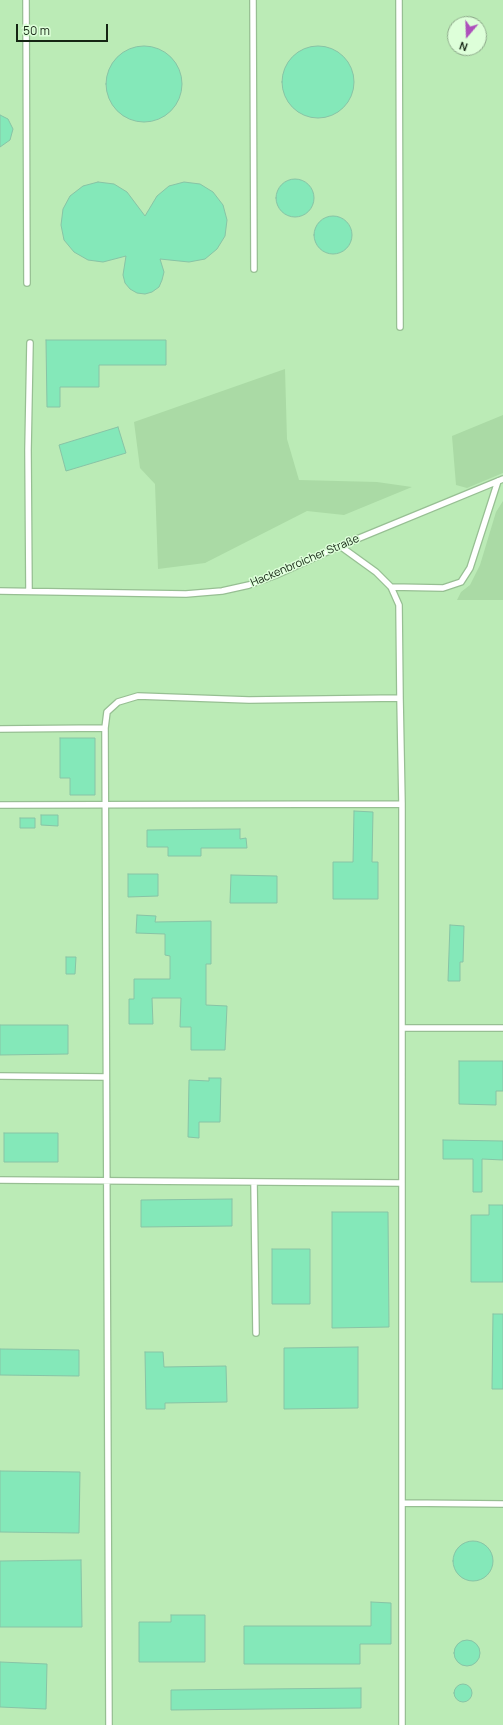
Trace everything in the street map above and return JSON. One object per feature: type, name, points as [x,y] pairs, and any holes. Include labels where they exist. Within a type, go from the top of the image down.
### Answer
[{"type":"lane","points":[[26,0],[27,283]]},
{"type":"lane","points":[[253,0],[254,269]]},
{"type":"lane","points":[[399,0],[400,327]]},
{"type":"lane","points":[[29,591],[28,450],[30,343]]},
{"type":"lane","points":[[391,587],[443,588],[461,582],[470,568],[500,480]]},
{"type":"lane","name":"Hackenbroicher Straße","points":[[0,592],[29,591],[186,594],[222,591],[249,585],[500,480]]},
{"type":"lane","points":[[340,546],[376,572],[391,587],[398,605],[402,804],[403,1028],[402,1725]]},
{"type":"lane","points":[[109,1725],[105,805],[105,728],[107,712],[118,702],[138,696],[249,700],[400,698]]},
{"type":"lane","points":[[0,729],[105,728]]},
{"type":"lane","points":[[0,804],[402,804]]},
{"type":"lane","points":[[403,1028],[503,1028]]},
{"type":"lane","points":[[0,1076],[106,1077]]},
{"type":"lane","points":[[0,1180],[402,1183]]},
{"type":"lane","points":[[254,1182],[256,1333]]},
{"type":"lane","points":[[402,1503],[503,1504]]},
{"type":"shaded area","points":[[0,0],[503,0],[503,1725],[0,1725]]},
{"type":"shaded area","points":[[285,369],[287,439],[299,480],[377,482],[412,487],[344,515],[307,511],[205,563],[158,569],[155,484],[140,468],[134,422]]},
{"type":"shaded area","points":[[503,415],[503,473],[467,488],[456,485],[452,436]]},
{"type":"shaded area","points":[[503,501],[503,600],[457,600],[461,592],[470,585],[480,565],[496,512]]},
{"type":"building","points":[[144,46],[158,49],[171,57],[179,70],[182,84],[179,98],[171,111],[158,119],[144,122],[130,119],[117,111],[109,98],[106,84],[109,70],[117,57],[130,49]]},
{"type":"building","points":[[318,46],[338,52],[348,62],[354,82],[348,102],[338,112],[318,118],[298,112],[288,102],[282,82],[288,62],[298,52]]},
{"type":"building","points":[[0,115],[8,119],[13,129],[10,140],[0,147]]},
{"type":"building","points":[[291,179],[299,179],[309,184],[313,191],[313,205],[309,212],[299,217],[291,217],[281,212],[279,209],[276,202],[276,194],[281,184],[284,182]]},
{"type":"building","points":[[98,182],[114,184],[127,192],[145,216],[157,196],[169,186],[184,182],[200,184],[213,192],[223,205],[227,220],[225,236],[217,249],[205,259],[189,262],[160,259],[164,272],[159,287],[152,292],[145,294],[137,293],[130,289],[125,283],[123,275],[126,256],[103,262],[88,260],[74,252],[64,240],[61,225],[63,209],[70,196],[83,186]]},
{"type":"building","points":[[329,216],[337,216],[347,221],[351,228],[351,242],[347,249],[337,254],[329,254],[319,249],[317,246],[314,239],[314,231],[319,221],[322,219]]},
{"type":"building","points":[[46,340],[166,340],[166,365],[99,365],[99,387],[60,387],[60,407],[47,407]]},
{"type":"building","points":[[118,427],[126,453],[66,471],[59,445]]},
{"type":"building","points":[[60,738],[95,738],[95,795],[70,795],[70,778],[60,778]]},
{"type":"building","points":[[354,811],[373,812],[372,862],[378,862],[378,899],[333,899],[333,862],[353,862]]},
{"type":"building","points":[[41,815],[58,815],[58,826],[41,825]]},
{"type":"building","points":[[20,818],[35,818],[35,828],[20,828]]},
{"type":"building","points":[[240,829],[240,839],[246,838],[247,848],[201,848],[201,856],[168,856],[168,847],[147,847],[147,830]]},
{"type":"building","points":[[128,874],[158,874],[158,896],[128,897]]},
{"type":"building","points":[[231,875],[277,876],[277,903],[230,903]]},
{"type":"building","points":[[137,915],[156,916],[155,922],[211,921],[211,964],[206,964],[206,1005],[227,1006],[225,1050],[191,1050],[191,1027],[180,1027],[181,998],[152,998],[153,1024],[129,1024],[129,999],[134,999],[134,979],[170,979],[170,956],[165,955],[165,934],[136,933]]},
{"type":"building","points":[[450,925],[464,926],[463,962],[460,962],[460,981],[448,981]]},
{"type":"building","points":[[66,957],[76,957],[75,974],[66,974]]},
{"type":"building","points":[[0,1025],[68,1025],[68,1054],[0,1055]]},
{"type":"building","points":[[459,1061],[503,1061],[503,1091],[496,1091],[496,1105],[459,1104]]},
{"type":"building","points":[[209,1078],[221,1078],[220,1122],[199,1122],[199,1138],[188,1137],[189,1080],[209,1081]]},
{"type":"building","points":[[4,1133],[58,1133],[58,1162],[4,1162]]},
{"type":"building","points":[[443,1140],[503,1141],[503,1160],[482,1159],[482,1192],[473,1192],[473,1159],[443,1159]]},
{"type":"building","points":[[232,1199],[232,1226],[141,1227],[141,1200]]},
{"type":"building","points":[[489,1205],[503,1205],[503,1282],[471,1282],[471,1215],[489,1215]]},
{"type":"building","points":[[332,1212],[388,1212],[389,1327],[332,1328]]},
{"type":"building","points":[[272,1249],[310,1249],[310,1304],[272,1304]]},
{"type":"building","points":[[493,1314],[503,1314],[503,1389],[492,1389]]},
{"type":"building","points":[[358,1347],[358,1408],[284,1409],[284,1348]]},
{"type":"building","points":[[0,1349],[79,1350],[79,1376],[0,1375]]},
{"type":"building","points":[[145,1352],[163,1352],[164,1367],[226,1366],[227,1402],[165,1403],[165,1409],[146,1409]]},
{"type":"building","points":[[0,1471],[80,1472],[79,1533],[0,1532]]},
{"type":"building","points":[[473,1541],[481,1543],[487,1547],[491,1553],[493,1561],[491,1569],[487,1575],[481,1579],[473,1581],[465,1579],[459,1575],[455,1569],[453,1561],[455,1553],[459,1547],[465,1543]]},
{"type":"building","points":[[81,1560],[82,1627],[0,1627],[0,1561]]},
{"type":"building","points":[[371,1602],[391,1603],[391,1644],[360,1644],[360,1664],[244,1664],[244,1626],[371,1626]]},
{"type":"building","points":[[171,1615],[205,1615],[205,1662],[139,1662],[139,1622],[171,1622]]},
{"type":"building","points":[[467,1640],[476,1644],[480,1653],[476,1662],[467,1666],[458,1662],[454,1653],[458,1644]]},
{"type":"building","points":[[0,1662],[47,1664],[46,1709],[0,1707]]},
{"type":"building","points":[[463,1684],[469,1687],[472,1693],[469,1699],[463,1702],[457,1699],[454,1693],[457,1687]]},
{"type":"building","points":[[361,1688],[361,1708],[171,1710],[171,1690]]}]
